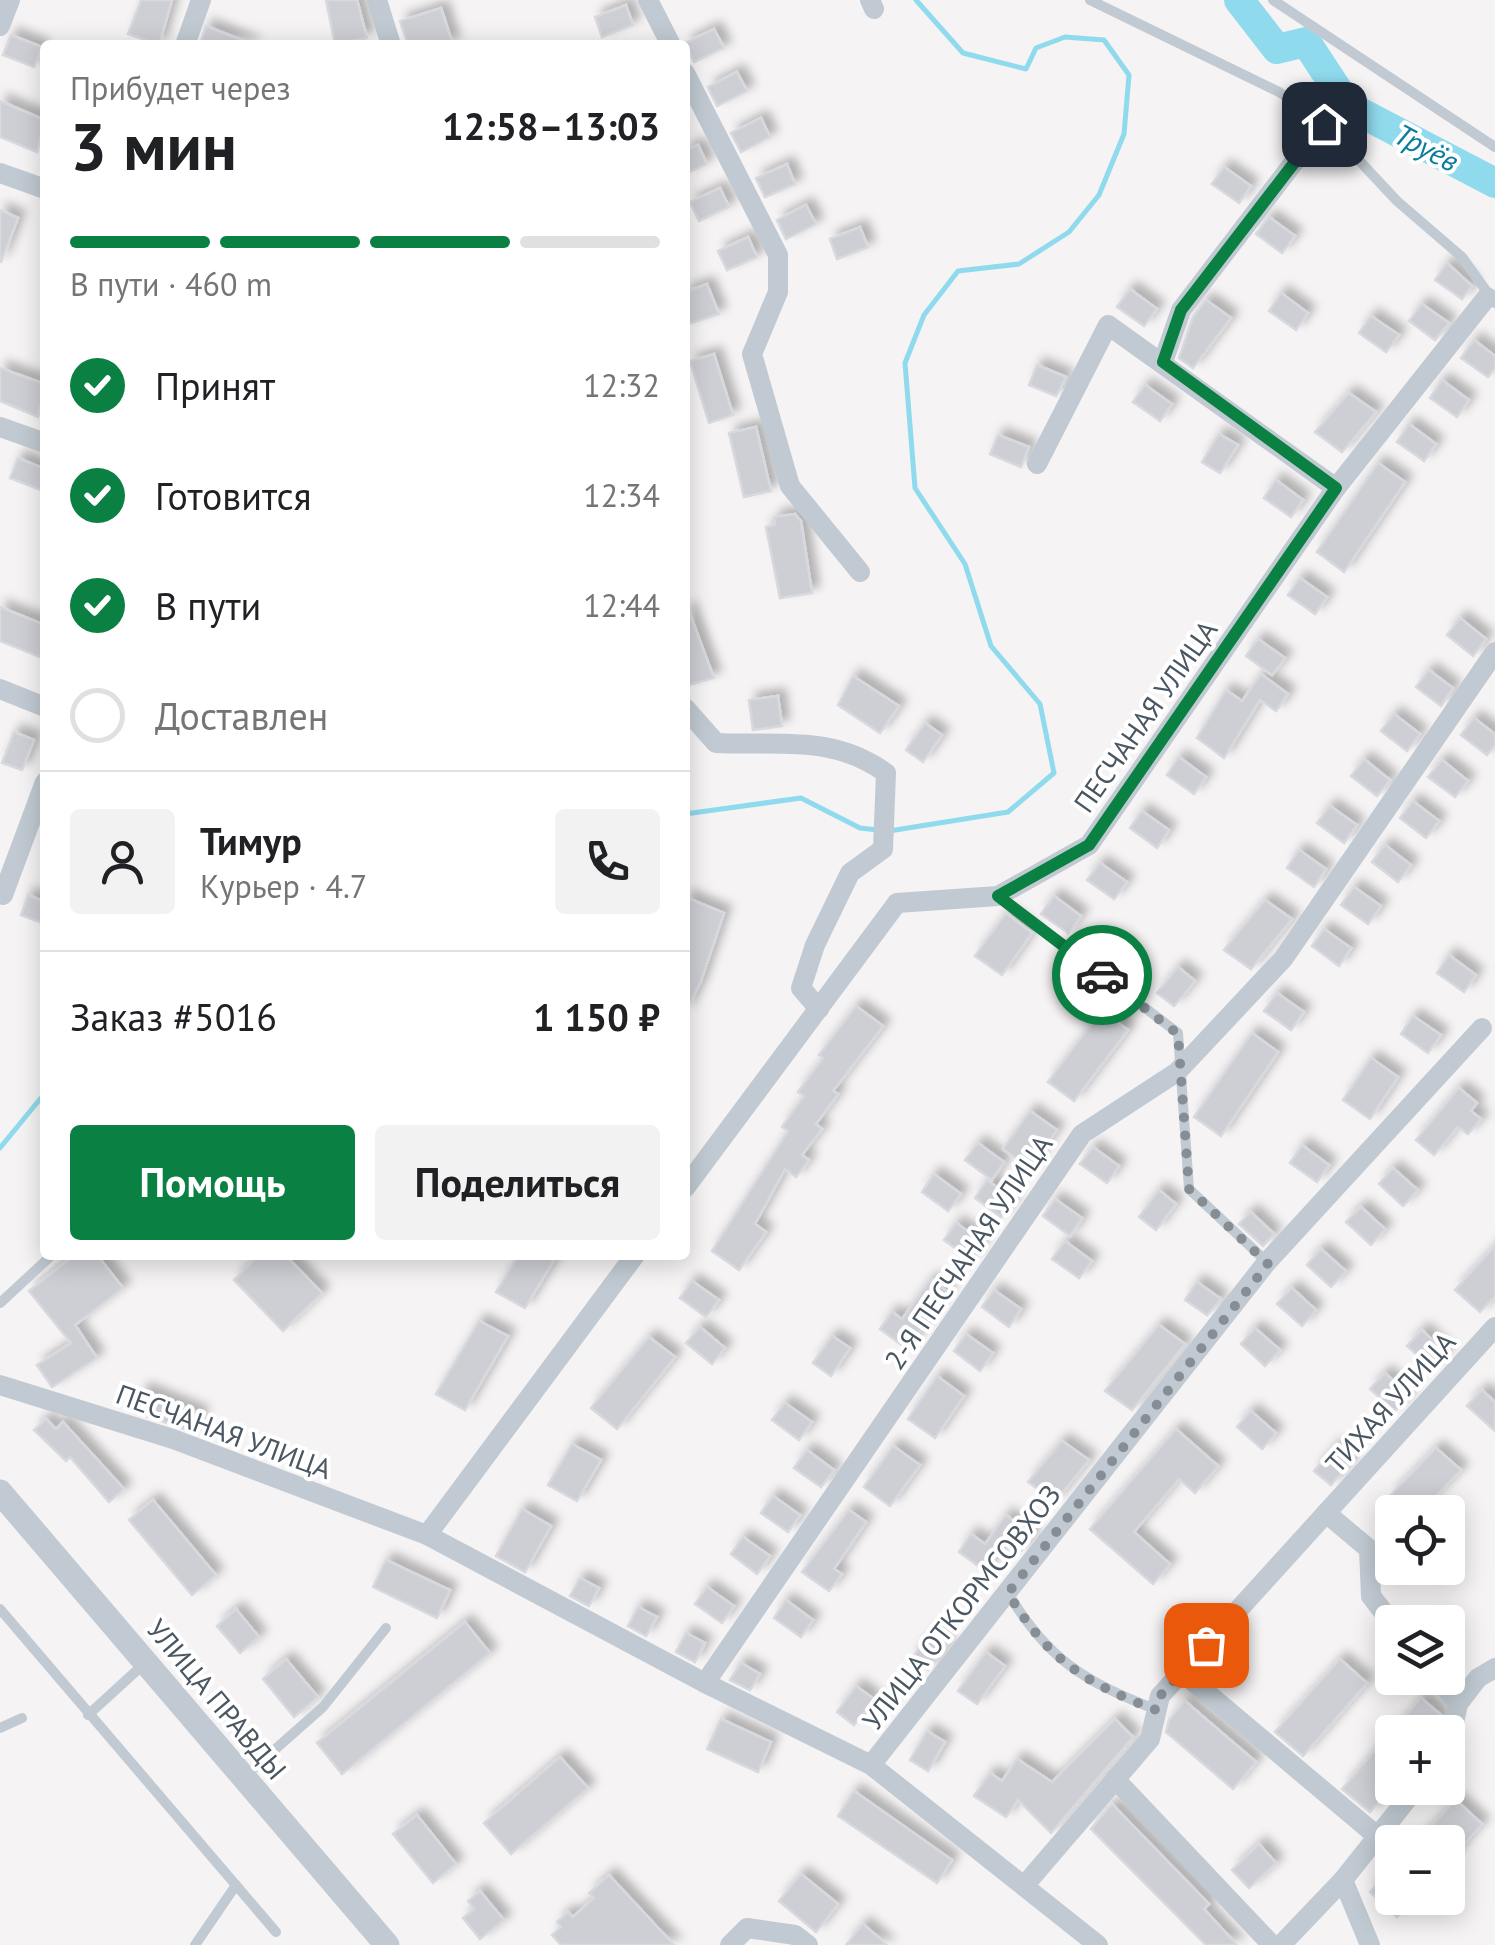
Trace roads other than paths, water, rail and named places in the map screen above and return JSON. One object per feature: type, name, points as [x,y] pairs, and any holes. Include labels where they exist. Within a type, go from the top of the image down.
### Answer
[{"type":"street","points":[[0,26],[10,0]]},
{"type":"street","points":[[186,40],[201,0]]},
{"type":"street","points":[[648,0],[668,40]]},
{"type":"street","points":[[382,1],[390,40]]},
{"type":"street","points":[[690,83],[778,256],[778,292],[752,354],[790,486],[860,572]]},
{"type":"street","points":[[1163,362],[1181,310],[1324,124]]},
{"type":"street","points":[[0,174],[40,186]]},
{"type":"street","name":"ПЕСЧАНАЯ УЛИЦА","points":[[690,1181],[897,903],[998,896],[1089,845],[1336,488],[1491,300]]},
{"type":"street","points":[[1037,464],[1108,326],[1336,488]]},
{"type":"street","points":[[0,427],[40,442]]},
{"type":"street","name":"2-Я ПЕСЧАНАЯ УЛИЦА","points":[[705,1684],[1082,1134],[1178,1072],[1283,958],[1495,652]]},
{"type":"street","points":[[0,689],[40,705]]},
{"type":"street","points":[[690,714],[716,743],[818,744],[857,752],[886,773],[883,849],[850,873],[814,946],[801,988],[819,1009]]},
{"type":"street","points":[[0,893],[4,895],[40,796]]},
{"type":"street","name":"УЛИЦА ОТКОРМСОВХОЗ","points":[[871,1765],[1268,1262],[1482,1028]]},
{"type":"street","points":[[427,1535],[631,1260]]},
{"type":"street","name":"ТИХАЯ УЛИЦА","points":[[1024,1886],[1150,1739],[1160,1696],[1495,1328]]},
{"type":"street","name":"ПЕСЧАНАЯ УЛИЦА","points":[[0,1384],[173,1439],[427,1535],[705,1684]]},
{"type":"street","name":"УЛИЦА ПРАВДЫ","points":[[0,1492],[387,1945]]},
{"type":"street","name":"ТИХАЯ УЛИЦА","points":[[1326,1513],[1369,1548],[1371,1596],[1378,1605]]},
{"type":"street","points":[[1456,1715],[1458,1704],[1478,1678],[1495,1668]]},
{"type":"street","points":[[1182,1672],[1375,1834]]},
{"type":"street","name":"УЛИЦА ОТКОРМСОВХОЗ","points":[[705,1684],[871,1765],[1098,1945]]},
{"type":"street","points":[[1451,1695],[1458,1704]]},
{"type":"street","points":[[1115,1780],[1272,1945]]},
{"type":"street","points":[[1386,1825],[1402,1805]]},
{"type":"street","points":[[1281,1945],[1343,1880],[1375,1839]]},
{"type":"street","points":[[1343,1880],[1370,1945]]},
{"type":"street","points":[[730,1945],[747,1928],[794,1936],[808,1945]]},
{"type":"lane","points":[[1090,0],[1279,92],[1324,124],[1397,201],[1462,257],[1491,300]]},
{"type":"lane","points":[[1273,0],[1495,148]]},
{"type":"lane","points":[[998,896],[1178,1034],[1189,1189],[1268,1262]]},
{"type":"lane","points":[[0,1303],[47,1260]]},
{"type":"lane","points":[[1008,1593],[1029,1629],[1057,1659],[1100,1688],[1156,1710]]},
{"type":"lane","points":[[0,1609],[276,1932]]},
{"type":"lane","points":[[244,1777],[322,1707],[386,1628]]},
{"type":"lane","points":[[88,1715],[146,1662]]},
{"type":"lane","points":[[0,1728],[22,1718]]},
{"type":"lane","points":[[195,1945],[236,1885]]},
{"type":"waterway","points":[[889,831],[1008,812],[1054,773],[1040,704],[991,646],[965,564],[915,488],[905,363],[924,315],[958,271],[1019,264],[1069,232],[1099,195],[1124,134],[1129,75],[1104,40],[1065,37],[1036,48],[1026,69],[963,53],[916,0]]},
{"type":"waterway","name":"Труёв","points":[[1239,0],[1277,49],[1306,42],[1348,106],[1495,183]]},
{"type":"waterway","points":[[690,813],[801,798],[860,828],[878,830]]},
{"type":"waterway","points":[[0,1148],[40,1099]]}]
